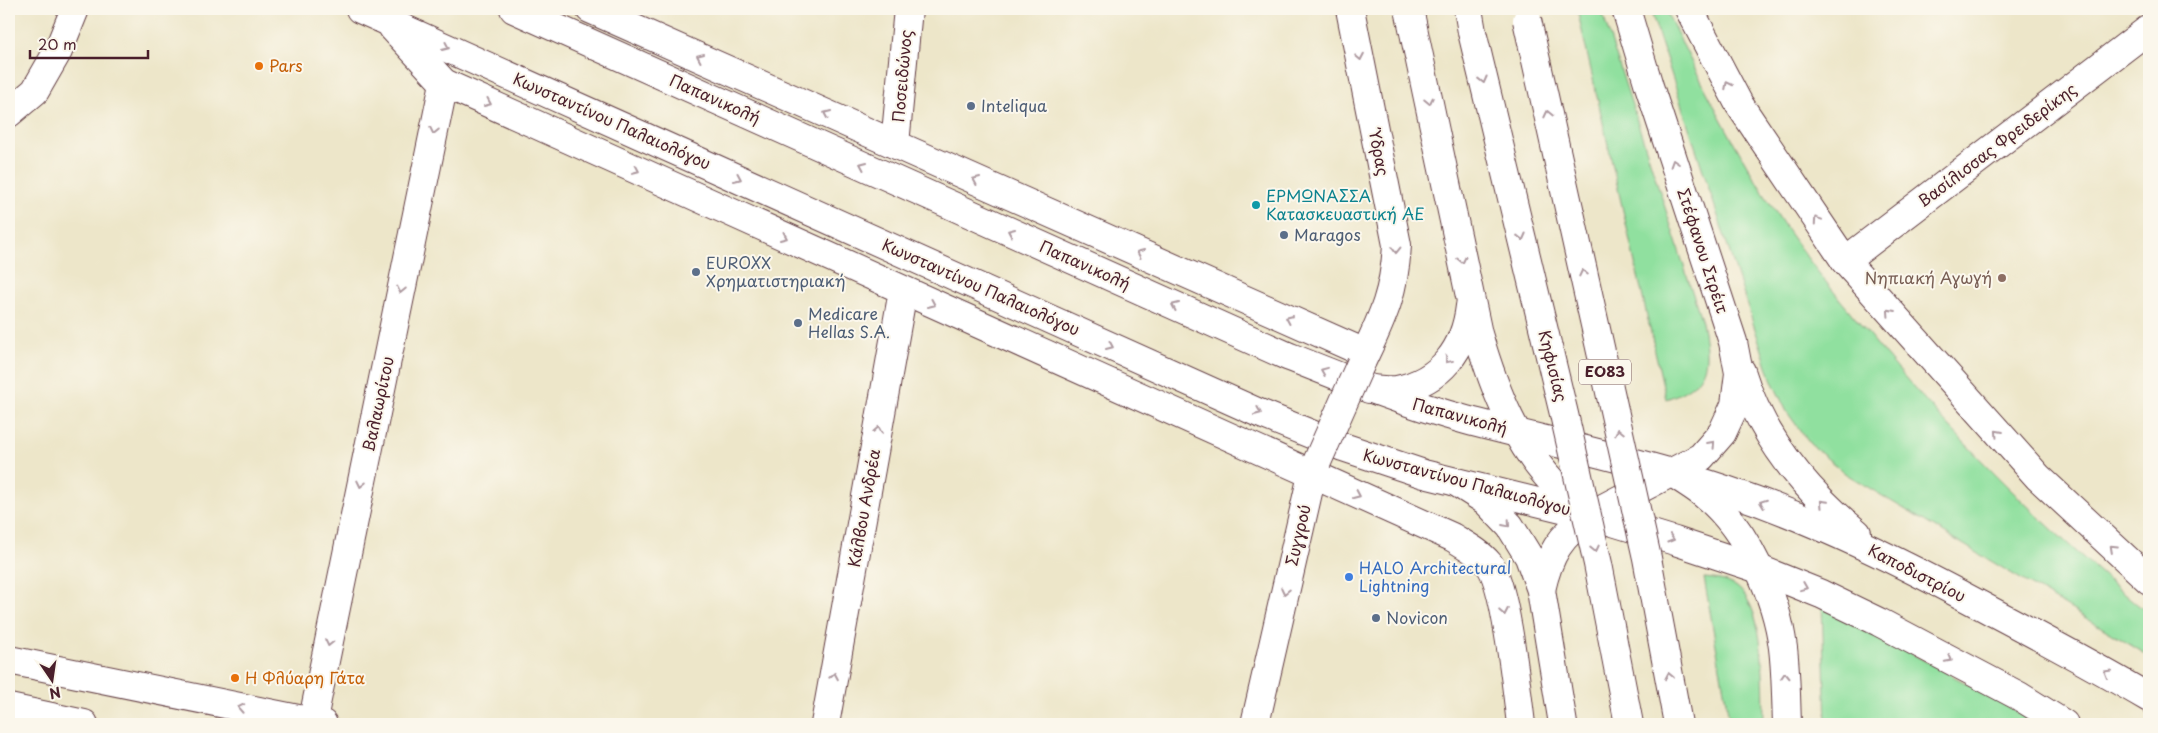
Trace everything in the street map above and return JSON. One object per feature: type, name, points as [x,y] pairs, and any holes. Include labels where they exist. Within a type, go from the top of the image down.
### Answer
[{"type":"main road","points":[[9,113],[35,91],[58,51],[75,9]]},
{"type":"main road","name":"Κωνσταντίνου Παλαιολόγου","points":[[360,9],[1259,413],[1343,447],[1456,482],[1590,515]]},
{"type":"main road","name":"Παπανικολή","points":[[514,9],[1276,351],[1369,389],[1466,420],[1673,473]]},
{"type":"main road","name":"Παπανικολή","points":[[592,9],[895,144],[1363,358]]},
{"type":"main road","name":"Ποσειδώνος","points":[[895,144],[908,9]]},
{"type":"main road","name":"Ύδρας","points":[[1350,9],[1397,245],[1395,274],[1385,312],[1363,358]]},
{"type":"main road","points":[[1408,9],[1470,300],[1488,367],[1515,432],[1538,466],[1561,491],[1590,515],[1675,540],[1759,569],[1821,594],[1879,622],[2019,696],[2064,724]]},
{"type":"main road","name":"Στέφανου Στρέιτ","points":[[1540,590],[1546,567],[1556,547],[1571,528],[1590,515],[1701,457],[1722,433],[1735,405],[1739,373],[1733,342],[1649,86],[1626,9]]},
{"type":"main road","points":[[1689,9],[1739,104],[1844,261],[2038,477],[2149,580]]},
{"type":"main road","name":"ΕΟ83","points":[[1526,14],[1647,558],[1678,724]]},
{"type":"main road","name":"Κωνσταντίνου Παλαιολόγου","points":[[386,20],[444,83],[903,291],[1314,469],[1452,537],[1474,551],[1490,565],[1499,588],[1522,724]]},
{"type":"main road","name":"Κηφισίας","points":[[1470,20],[1575,461],[1598,564],[1629,724]]},
{"type":"main road","name":"Βασίλισσας Φρειδερίκης","points":[[1844,261],[2149,29]]},
{"type":"main road","name":"Βαλαωρίτου","points":[[316,724],[444,83]]},
{"type":"main road","name":"Κάλβου Ανδρέα","points":[[825,724],[903,291]]},
{"type":"main road","points":[[1369,389],[1395,390],[1420,383],[1441,369],[1458,349],[1468,325],[1470,300]]},
{"type":"main road","points":[[1733,342],[1747,388],[1768,432],[1794,472],[1834,514],[1863,538],[1904,564]]},
{"type":"main road","name":"Συγγρού","points":[[1255,724],[1314,469],[1363,358]]},
{"type":"main road","points":[[1673,473],[1708,498],[1738,530],[1759,569],[1778,620],[1783,648],[1787,724]]},
{"type":"main road","name":"Καποδιστρίου","points":[[1673,473],[1790,514],[1904,564],[2104,671],[2149,698]]},
{"type":"main road","points":[[1456,482],[1486,501],[1510,526],[1529,557],[1540,590],[1563,724]]},
{"type":"main road","points":[[9,660],[316,724]]},
{"type":"main road","points":[[9,708],[84,724]]},
{"type":"green space","points":[[1577,9],[1601,9],[1702,322],[1706,349],[1704,370],[1699,379],[1691,386],[1681,393],[1666,399]]},
{"type":"green space","points":[[1650,9],[1665,9],[1734,142],[1764,194],[1789,233],[1819,273],[1894,364],[1962,440],[2034,513],[2149,614],[2149,656],[1846,474],[1810,444],[1787,412],[1772,381]]},
{"type":"green space","points":[[1704,578],[1725,581],[1737,587],[1747,598],[1754,613],[1763,671],[1764,724],[1730,724]]},
{"type":"green space","points":[[1822,605],[2041,724],[1826,724]]},
{"type":"place","name":"Pars","points":[[259,66]]},
{"type":"place","name":"Inteliqua","points":[[971,106]]},
{"type":"place","name":"ΕΡΜΩΝΑΣΣΑ Κατασκευαστική ΑΕ","points":[[1256,205]]},
{"type":"place","name":"Maragos","points":[[1284,235]]},
{"type":"place","name":"EUROXX Χρηματιστηριακή","points":[[696,272]]},
{"type":"place","name":"Νηπιακή Αγωγή","points":[[2002,278]]},
{"type":"place","name":"Medicare Hellas S.A.","points":[[798,323]]},
{"type":"place","name":"HALO Architectural Lightning","points":[[1349,577]]},
{"type":"place","name":"Novicon","points":[[1376,618]]},
{"type":"place","name":"Η Φλύαρη Γάτα","points":[[235,678]]}]
